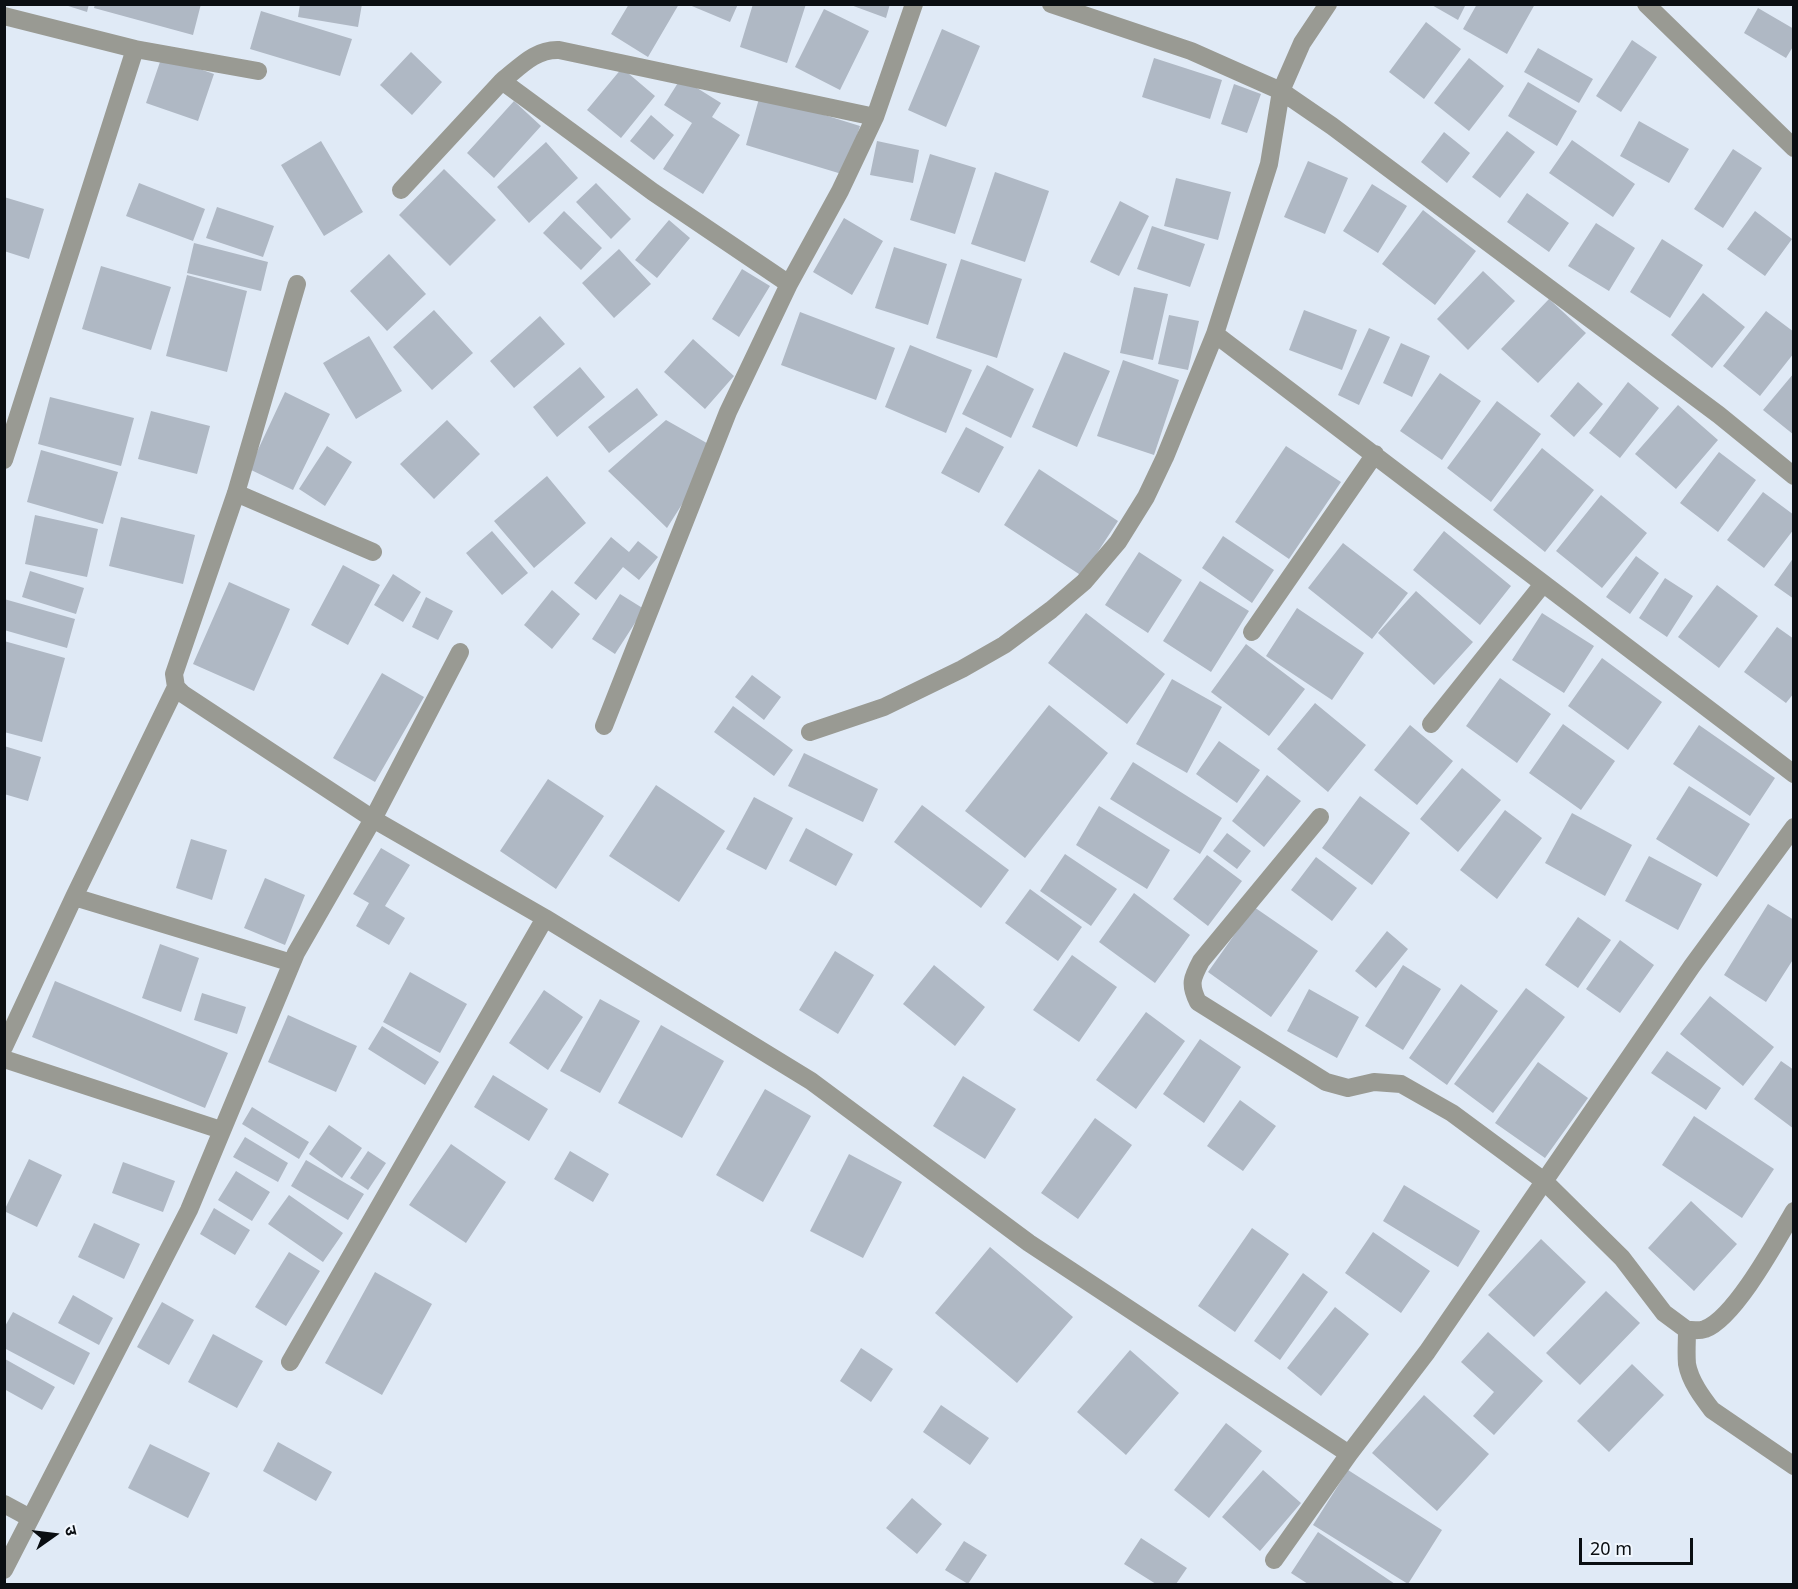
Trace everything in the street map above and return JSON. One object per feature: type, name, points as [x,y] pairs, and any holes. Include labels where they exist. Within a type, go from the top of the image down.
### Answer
[{"type":"street","points":[[604,726],[729,412],[789,284],[840,191],[875,117],[915,4]]},
{"type":"street","points":[[1051,4],[1191,51],[1281,91],[1332,126],[1719,415],[1794,476]]},
{"type":"street","points":[[810,732],[884,707],[962,669],[1004,645],[1084,582],[1118,542],[1146,497],[1165,457],[1215,334],[1269,164],[1281,91],[1302,43],[1328,4]]},
{"type":"street","points":[[1646,4],[1794,148]]},
{"type":"street","points":[[4,16],[135,49],[258,71]]},
{"type":"street","points":[[4,460],[135,49]]},
{"type":"street","points":[[401,190],[502,81],[537,53],[549,50],[559,50],[875,117]]},
{"type":"street","points":[[502,81],[653,192],[789,284]]},
{"type":"street","points":[[4,1047],[176,687],[174,674],[236,493],[297,284]]},
{"type":"street","points":[[1215,334],[1794,774]]},
{"type":"street","points":[[1252,632],[1375,454]]},
{"type":"street","points":[[236,493],[373,552]]},
{"type":"street","points":[[1431,724],[1543,584]]},
{"type":"street","points":[[4,1570],[189,1210],[292,963],[373,819],[460,652]]},
{"type":"street","points":[[176,687],[183,694],[373,819],[545,918],[811,1081],[1029,1243],[1349,1454]]},
{"type":"street","points":[[1320,817],[1201,961],[1192,979],[1193,992],[1198,1002],[1326,1082],[1348,1088],[1374,1082],[1391,1082],[1408,1087],[1452,1113],[1544,1181],[1622,1258],[1664,1313],[1687,1330],[1704,1329],[1719,1321],[1743,1293],[1794,1211]]},
{"type":"street","points":[[1274,1560],[1349,1454],[1427,1352],[1692,966],[1794,828]]},
{"type":"street","points":[[74,897],[292,963]]},
{"type":"street","points":[[290,1362],[545,918]]},
{"type":"street","points":[[4,1059],[221,1130]]},
{"type":"street","points":[[1687,1330],[1688,1365],[1696,1388],[1708,1406],[1794,1466]]},
{"type":"street","points":[[4,1504],[30,1518]]},
{"type":"building","points":[[62,4],[89,4],[87,12]]},
{"type":"building","points":[[95,4],[201,4],[193,35],[94,8]]},
{"type":"building","points":[[300,4],[362,4],[358,27],[298,17]]},
{"type":"building","points":[[629,4],[679,4],[648,57],[611,34]]},
{"type":"building","points":[[687,4],[738,4],[730,22]]},
{"type":"building","points":[[753,4],[806,4],[787,63],[740,47]]},
{"type":"building","points":[[848,4],[890,4],[886,18]]},
{"type":"building","points":[[1430,4],[1466,4],[1458,20]]},
{"type":"building","points":[[1477,4],[1535,4],[1507,54],[1463,29]]},
{"type":"building","points":[[1758,8],[1794,29],[1794,45],[1786,58],[1744,33]]},
{"type":"building","points":[[824,9],[869,31],[840,90],[795,67]]},
{"type":"building","points":[[261,11],[352,39],[340,76],[250,49]]},
{"type":"building","points":[[1426,22],[1461,49],[1424,99],[1389,72]]},
{"type":"building","points":[[942,29],[980,46],[946,127],[908,110]]},
{"type":"building","points":[[1632,40],[1657,57],[1621,112],[1596,96]]},
{"type":"building","points":[[1538,48],[1593,79],[1579,103],[1524,72]]},
{"type":"building","points":[[411,52],[442,82],[412,115],[380,85]]},
{"type":"building","points":[[162,56],[214,74],[198,121],[146,103]]},
{"type":"building","points":[[1154,58],[1222,80],[1210,119],[1142,97]]},
{"type":"building","points":[[1469,58],[1504,86],[1469,131],[1434,103]]},
{"type":"building","points":[[622,68],[655,96],[621,138],[587,110]]},
{"type":"building","points":[[681,78],[721,103],[712,117],[740,135],[703,194],[663,169],[692,123],[664,105]]},
{"type":"building","points":[[1528,82],[1577,111],[1557,146],[1508,116]]},
{"type":"building","points":[[1234,84],[1261,94],[1247,133],[1221,124]]},
{"type":"building","points":[[760,95],[860,126],[845,175],[746,145]]},
{"type":"building","points":[[514,101],[541,126],[494,178],[467,153]]},
{"type":"building","points":[[651,115],[674,135],[654,160],[630,141]]},
{"type":"building","points":[[1639,121],[1689,149],[1669,183],[1620,156]]},
{"type":"building","points":[[1507,131],[1535,152],[1500,198],[1472,177]]},
{"type":"building","points":[[1444,132],[1470,153],[1447,183],[1421,162]]},
{"type":"building","points":[[1572,140],[1635,184],[1613,217],[1549,173]]},
{"type":"building","points":[[321,141],[363,212],[324,236],[281,165]]},
{"type":"building","points":[[877,141],[919,150],[913,183],[870,175]]},
{"type":"building","points":[[546,142],[578,178],[529,223],[497,187]]},
{"type":"building","points":[[1733,149],[1762,168],[1723,228],[1694,209]]},
{"type":"building","points":[[930,154],[976,168],[955,234],[910,220]]},
{"type":"building","points":[[1308,161],[1348,178],[1325,234],[1284,217]]},
{"type":"building","points":[[444,169],[496,220],[450,266],[399,215]]},
{"type":"building","points":[[995,172],[1049,191],[1025,262],[971,244]]},
{"type":"building","points":[[1176,178],[1231,192],[1218,240],[1164,226]]},
{"type":"building","points":[[139,183],[205,209],[193,241],[126,216]]},
{"type":"building","points":[[596,183],[631,219],[611,239],[576,202]]},
{"type":"building","points":[[1372,184],[1407,206],[1378,253],[1343,231]]},
{"type":"building","points":[[1527,193],[1569,223],[1549,252],[1507,222]]},
{"type":"building","points":[[4,197],[44,209],[29,259],[4,251]]},
{"type":"building","points":[[1120,201],[1149,216],[1119,276],[1090,262]]},
{"type":"building","points":[[217,207],[274,226],[263,257],[206,238]]},
{"type":"building","points":[[1423,210],[1476,251],[1435,305],[1382,264]]},
{"type":"building","points":[[564,211],[602,248],[581,270],[543,233]]},
{"type":"building","points":[[1755,211],[1792,239],[1765,276],[1727,249]]},
{"type":"building","points":[[844,218],[883,241],[852,295],[813,272]]},
{"type":"building","points":[[669,220],[690,238],[657,278],[635,260]]},
{"type":"building","points":[[1596,223],[1635,248],[1609,291],[1568,266]]},
{"type":"building","points":[[1152,226],[1205,244],[1190,287],[1137,269]]},
{"type":"building","points":[[1662,239],[1703,265],[1670,318],[1630,292]]},
{"type":"building","points":[[194,243],[268,262],[261,291],[187,273]]},
{"type":"building","points":[[894,247],[947,264],[928,325],[875,308]]},
{"type":"building","points":[[619,249],[651,284],[614,318],[582,283]]},
{"type":"building","points":[[389,254],[426,294],[387,331],[350,291]]},
{"type":"building","points":[[961,259],[1022,279],[997,358],[936,338]]},
{"type":"building","points":[[101,266],[171,287],[151,350],[82,329]]},
{"type":"building","points":[[742,269],[770,286],[739,337],[712,319]]},
{"type":"building","points":[[1483,271],[1515,301],[1468,350],[1437,319]]},
{"type":"building","points":[[187,275],[247,291],[227,372],[166,356]]},
{"type":"building","points":[[1134,287],[1168,294],[1153,360],[1120,353]]},
{"type":"building","points":[[1703,293],[1745,327],[1712,368],[1671,335]]},
{"type":"building","points":[[1549,299],[1586,333],[1538,383],[1501,349]]},
{"type":"building","points":[[434,310],[473,353],[432,390],[393,347]]},
{"type":"building","points":[[1304,310],[1357,330],[1342,370],[1289,350]]},
{"type":"building","points":[[1766,311],[1794,332],[1794,353],[1760,396],[1723,366]]},
{"type":"building","points":[[800,312],[895,348],[876,400],[781,365]]},
{"type":"building","points":[[1169,315],[1199,321],[1188,370],[1158,364]]},
{"type":"building","points":[[540,316],[565,344],[514,388],[490,361]]},
{"type":"building","points":[[1369,328],[1390,337],[1359,405],[1338,395]]},
{"type":"building","points":[[369,336],[402,391],[356,419],[323,363]]},
{"type":"building","points":[[693,339],[734,376],[705,409],[664,372]]},
{"type":"building","points":[[1401,343],[1430,356],[1412,397],[1383,383]]},
{"type":"building","points":[[910,345],[972,370],[946,433],[885,407]]},
{"type":"building","points":[[1064,352],[1110,371],[1077,447],[1032,427]]},
{"type":"building","points":[[1123,360],[1179,380],[1154,455],[1097,436]]},
{"type":"building","points":[[987,365],[1034,389],[1011,438],[962,414]]},
{"type":"building","points":[[580,367],[605,397],[557,437],[533,407]]},
{"type":"building","points":[[1440,373],[1481,401],[1442,460],[1400,431]]},
{"type":"building","points":[[1794,373],[1794,435],[1763,410]]},
{"type":"building","points":[[1578,382],[1603,404],[1574,437],[1550,416]]},
{"type":"building","points":[[1628,382],[1659,408],[1620,458],[1589,433]]},
{"type":"building","points":[[637,388],[658,415],[609,453],[588,427]]},
{"type":"building","points":[[285,392],[330,414],[293,490],[249,469]]},
{"type":"building","points":[[50,397],[134,418],[121,466],[38,444]]},
{"type":"building","points":[[1497,401],[1541,434],[1491,502],[1447,468]]},
{"type":"building","points":[[1678,405],[1718,440],[1676,489],[1635,454]]},
{"type":"building","points":[[151,411],[210,426],[197,474],[138,459]]},
{"type":"building","points":[[447,420],[480,454],[434,499],[400,464]]},
{"type":"building","points":[[666,420],[712,446],[686,498],[667,528],[608,471]]},
{"type":"building","points":[[966,427],[1004,447],[979,493],[941,473]]},
{"type":"building","points":[[327,446],[352,462],[325,506],[299,489]]},
{"type":"building","points":[[1286,446],[1341,482],[1289,559],[1235,522]]},
{"type":"building","points":[[1542,448],[1594,490],[1545,552],[1493,510]]},
{"type":"building","points":[[41,450],[118,472],[103,524],[27,502]]},
{"type":"building","points":[[1719,452],[1756,480],[1718,532],[1680,503]]},
{"type":"building","points":[[1039,469],[1118,521],[1082,576],[1004,525]]},
{"type":"building","points":[[547,476],[586,523],[534,568],[494,521]]},
{"type":"building","points":[[1763,492],[1794,515],[1794,529],[1764,568],[1727,540]]},
{"type":"building","points":[[1601,495],[1647,533],[1602,588],[1556,551]]},
{"type":"building","points":[[35,515],[98,529],[87,577],[25,564]]},
{"type":"building","points":[[121,517],[195,535],[183,584],[109,566]]},
{"type":"building","points":[[492,531],[528,573],[502,595],[466,553]]},
{"type":"building","points":[[1444,531],[1511,586],[1480,625],[1413,570]]},
{"type":"building","points":[[1223,536],[1274,570],[1252,603],[1202,568]]},
{"type":"building","points":[[611,537],[629,552],[638,541],[658,557],[639,580],[623,567],[596,600],[574,583]]},
{"type":"building","points":[[1343,543],[1408,593],[1372,639],[1308,588]]},
{"type":"building","points":[[1139,552],[1182,580],[1148,633],[1105,605]]},
{"type":"building","points":[[1636,556],[1659,573],[1630,614],[1606,597]]},
{"type":"building","points":[[1794,557],[1794,599],[1774,585]]},
{"type":"building","points":[[343,565],[380,585],[348,645],[311,625]]},
{"type":"building","points":[[30,571],[84,588],[76,614],[22,597]]},
{"type":"building","points":[[393,574],[421,592],[403,622],[374,605]]},
{"type":"building","points":[[1665,578],[1693,596],[1667,637],[1639,618]]},
{"type":"building","points":[[1200,581],[1249,611],[1211,672],[1163,641]]},
{"type":"building","points":[[229,582],[290,609],[254,691],[193,664]]},
{"type":"building","points":[[1717,585],[1758,616],[1719,668],[1678,637]]},
{"type":"building","points":[[552,590],[580,614],[552,649],[524,625]]},
{"type":"building","points":[[1416,591],[1473,642],[1434,685],[1378,633]]},
{"type":"building","points":[[620,594],[644,609],[615,654],[592,639]]},
{"type":"building","points":[[426,597],[453,611],[438,640],[412,627]]},
{"type":"building","points":[[4,599],[75,619],[67,648],[4,630]]},
{"type":"building","points":[[1297,608],[1364,653],[1332,700],[1266,656]]},
{"type":"building","points":[[1086,613],[1165,674],[1127,724],[1048,663]]},
{"type":"building","points":[[1542,613],[1594,646],[1564,693],[1512,660]]},
{"type":"building","points":[[1777,627],[1794,639],[1794,693],[1786,703],[1744,672]]},
{"type":"building","points":[[4,641],[65,658],[42,742],[4,732]]},
{"type":"building","points":[[1246,644],[1305,689],[1269,736],[1211,692]]},
{"type":"building","points":[[1602,658],[1662,702],[1628,750],[1568,706]]},
{"type":"building","points":[[382,673],[424,697],[375,782],[333,758]]},
{"type":"building","points":[[752,675],[781,697],[764,720],[735,697]]},
{"type":"building","points":[[1500,678],[1551,714],[1517,763],[1466,726]]},
{"type":"building","points":[[1172,679],[1222,707],[1187,773],[1136,744]]},
{"type":"building","points":[[1315,703],[1366,745],[1328,792],[1277,749]]},
{"type":"building","points":[[1049,705],[1108,753],[1025,858],[965,811]]},
{"type":"building","points":[[733,706],[793,750],[774,776],[714,732]]},
{"type":"building","points":[[1563,724],[1615,761],[1581,810],[1529,773]]},
{"type":"building","points":[[1410,725],[1453,761],[1417,805],[1374,770]]},
{"type":"building","points":[[1699,725],[1775,778],[1750,816],[1673,764]]},
{"type":"building","points":[[1219,741],[1260,770],[1237,803],[1196,774]]},
{"type":"building","points":[[4,746],[41,757],[28,801],[4,794]]},
{"type":"building","points":[[804,753],[878,789],[863,822],[788,786]]},
{"type":"building","points":[[1133,762],[1222,818],[1200,854],[1110,799]]},
{"type":"building","points":[[1462,768],[1501,800],[1458,852],[1420,819]]},
{"type":"building","points":[[1267,775],[1301,801],[1264,847],[1232,821]]},
{"type":"building","points":[[548,779],[604,816],[556,889],[500,851]]},
{"type":"building","points":[[656,785],[725,831],[679,902],[609,856]]},
{"type":"building","points":[[1689,786],[1750,824],[1717,877],[1656,839]]},
{"type":"building","points":[[1360,796],[1410,833],[1372,885],[1322,848]]},
{"type":"building","points":[[754,797],[793,818],[766,870],[726,849]]},
{"type":"building","points":[[922,805],[1009,870],[981,908],[894,842]]},
{"type":"building","points":[[1099,806],[1170,850],[1147,889],[1076,845]]},
{"type":"building","points":[[1505,810],[1542,838],[1497,899],[1460,870]]},
{"type":"building","points":[[1572,813],[1632,845],[1605,896],[1545,863]]},
{"type":"building","points":[[806,828],[853,854],[836,886],[789,861]]},
{"type":"building","points":[[1227,833],[1251,851],[1237,869],[1213,851]]},
{"type":"building","points":[[191,839],[227,850],[212,900],[176,888]]},
{"type":"building","points":[[381,848],[410,865],[385,906],[405,918],[389,945],[356,926],[369,903],[353,894]]},
{"type":"building","points":[[1065,854],[1117,889],[1091,926],[1040,891]]},
{"type":"building","points":[[1207,855],[1242,881],[1208,926],[1173,899]]},
{"type":"building","points":[[1649,856],[1702,884],[1678,930],[1625,901]]},
{"type":"building","points":[[1316,857],[1357,888],[1332,921],[1291,890]]},
{"type":"building","points":[[265,878],[305,895],[285,945],[244,928]]},
{"type":"building","points":[[1030,889],[1082,927],[1058,961],[1005,923]]},
{"type":"building","points":[[1134,893],[1190,935],[1155,983],[1099,942]]},
{"type":"building","points":[[1768,904],[1794,920],[1794,958],[1766,1002],[1724,975]]},
{"type":"building","points":[[1254,907],[1318,951],[1271,1017],[1208,972]]},
{"type":"building","points":[[1578,917],[1611,940],[1578,988],[1545,965]]},
{"type":"building","points":[[1387,931],[1408,949],[1376,988],[1355,971]]},
{"type":"building","points":[[1620,940],[1654,965],[1620,1013],[1586,989]]},
{"type":"building","points":[[160,944],[199,958],[181,1012],[142,998]]},
{"type":"building","points":[[835,951],[874,975],[838,1034],[799,1010]]},
{"type":"building","points":[[1072,955],[1117,987],[1079,1042],[1033,1010]]},
{"type":"building","points":[[934,965],[985,1007],[955,1046],[903,1004]]},
{"type":"building","points":[[1403,965],[1441,989],[1403,1050],[1365,1026]]},
{"type":"building","points":[[410,972],[467,1004],[440,1053],[383,1022]]},
{"type":"building","points":[[55,981],[228,1053],[205,1108],[32,1037]]},
{"type":"building","points":[[1461,984],[1498,1011],[1447,1085],[1409,1058]]},
{"type":"building","points":[[1526,988],[1565,1017],[1493,1113],[1454,1084]]},
{"type":"building","points":[[1309,989],[1359,1017],[1337,1058],[1287,1031]]},
{"type":"building","points":[[544,990],[583,1017],[548,1070],[509,1043]]},
{"type":"building","points":[[202,993],[246,1007],[237,1034],[194,1020]]},
{"type":"building","points":[[1710,996],[1774,1047],[1743,1086],[1680,1034]]},
{"type":"building","points":[[600,999],[640,1021],[600,1093],[560,1071]]},
{"type":"building","points":[[1146,1012],[1185,1041],[1136,1109],[1096,1080]]},
{"type":"building","points":[[288,1015],[357,1046],[336,1092],[268,1062]]},
{"type":"building","points":[[661,1025],[724,1061],[682,1138],[618,1103]]},
{"type":"building","points":[[382,1026],[439,1062],[425,1085],[368,1049]]},
{"type":"building","points":[[1200,1039],[1241,1067],[1204,1123],[1163,1094]]},
{"type":"building","points":[[1667,1051],[1721,1088],[1706,1110],[1651,1073]]},
{"type":"building","points":[[1781,1061],[1794,1070],[1794,1129],[1754,1099]]},
{"type":"building","points":[[1538,1062],[1588,1098],[1545,1158],[1495,1123]]},
{"type":"building","points":[[493,1075],[548,1109],[529,1141],[474,1107]]},
{"type":"building","points":[[963,1076],[1016,1109],[985,1159],[933,1126]]},
{"type":"building","points":[[765,1089],[811,1116],[763,1202],[716,1175]]},
{"type":"building","points":[[1240,1100],[1276,1126],[1243,1171],[1207,1146]]},
{"type":"building","points":[[252,1107],[309,1142],[299,1159],[242,1124]]},
{"type":"building","points":[[1694,1116],[1774,1169],[1742,1218],[1662,1165]]},
{"type":"building","points":[[1095,1118],[1132,1145],[1078,1219],[1041,1193]]},
{"type":"building","points":[[329,1125],[362,1148],[342,1178],[309,1154]]},
{"type":"building","points":[[245,1137],[288,1163],[278,1182],[233,1157]]},
{"type":"building","points":[[451,1144],[506,1182],[466,1243],[409,1205]]},
{"type":"building","points":[[368,1151],[386,1163],[368,1190],[350,1178]]},
{"type":"building","points":[[570,1151],[609,1174],[593,1202],[554,1179]]},
{"type":"building","points":[[849,1154],[902,1182],[863,1258],[810,1231]]},
{"type":"building","points":[[29,1159],[62,1175],[37,1227],[4,1211]]},
{"type":"building","points":[[306,1160],[364,1194],[348,1220],[291,1186]]},
{"type":"building","points":[[123,1162],[175,1181],[163,1212],[112,1193]]},
{"type":"building","points":[[236,1171],[270,1192],[252,1221],[218,1200]]},
{"type":"building","points":[[1404,1185],[1480,1231],[1458,1267],[1383,1221]]},
{"type":"building","points":[[289,1195],[343,1233],[323,1262],[268,1224]]},
{"type":"building","points":[[1691,1201],[1737,1244],[1694,1291],[1648,1248]]},
{"type":"building","points":[[214,1208],[250,1230],[235,1255],[200,1234]]},
{"type":"building","points":[[94,1223],[140,1244],[124,1279],[78,1257]]},
{"type":"building","points":[[1252,1228],[1289,1254],[1235,1332],[1198,1306]]},
{"type":"building","points":[[1373,1232],[1430,1271],[1401,1313],[1345,1273]]},
{"type":"building","points":[[1541,1239],[1586,1282],[1534,1337],[1488,1295]]},
{"type":"building","points":[[990,1247],[1073,1317],[1017,1383],[935,1313]]},
{"type":"building","points":[[289,1252],[320,1271],[286,1326],[255,1307]]},
{"type":"building","points":[[375,1272],[432,1304],[382,1395],[325,1363]]},
{"type":"building","points":[[1303,1273],[1328,1292],[1280,1360],[1254,1341]]},
{"type":"building","points":[[1606,1291],[1640,1323],[1580,1385],[1546,1353]]},
{"type":"building","points":[[73,1295],[113,1318],[99,1345],[58,1323]]},
{"type":"building","points":[[162,1302],[194,1320],[169,1365],[137,1347]]},
{"type":"building","points":[[1335,1307],[1369,1334],[1321,1396],[1287,1368]]},
{"type":"building","points":[[13,1312],[90,1353],[74,1385],[4,1348],[4,1328]]},
{"type":"building","points":[[1488,1332],[1543,1381],[1494,1435],[1473,1416],[1494,1392],[1461,1362]]},
{"type":"building","points":[[213,1334],[263,1361],[237,1408],[188,1382]]},
{"type":"building","points":[[861,1348],[893,1369],[871,1402],[840,1381]]},
{"type":"building","points":[[1130,1350],[1179,1393],[1126,1455],[1077,1412]]},
{"type":"building","points":[[5,1359],[55,1387],[42,1410],[4,1389]]},
{"type":"building","points":[[1632,1364],[1664,1395],[1609,1452],[1577,1421]]},
{"type":"building","points":[[1424,1395],[1489,1454],[1437,1511],[1372,1453]]},
{"type":"building","points":[[941,1405],[989,1438],[970,1465],[923,1432]]},
{"type":"building","points":[[1226,1423],[1262,1451],[1209,1518],[1174,1490]]},
{"type":"building","points":[[278,1442],[332,1472],[316,1501],[263,1471]]},
{"type":"building","points":[[150,1444],[210,1473],[188,1518],[128,1488]]},
{"type":"building","points":[[1263,1470],[1301,1503],[1260,1551],[1222,1517]]},
{"type":"building","points":[[1348,1470],[1442,1530],[1408,1584],[1313,1525]]},
{"type":"building","points":[[912,1498],[942,1524],[917,1554],[886,1528]]},
{"type":"building","points":[[1318,1532],[1395,1584],[1308,1584],[1291,1573]]},
{"type":"building","points":[[1141,1538],[1187,1568],[1176,1584],[1156,1584],[1124,1564]]},
{"type":"building","points":[[964,1541],[987,1555],[968,1584],[945,1570]]}]
